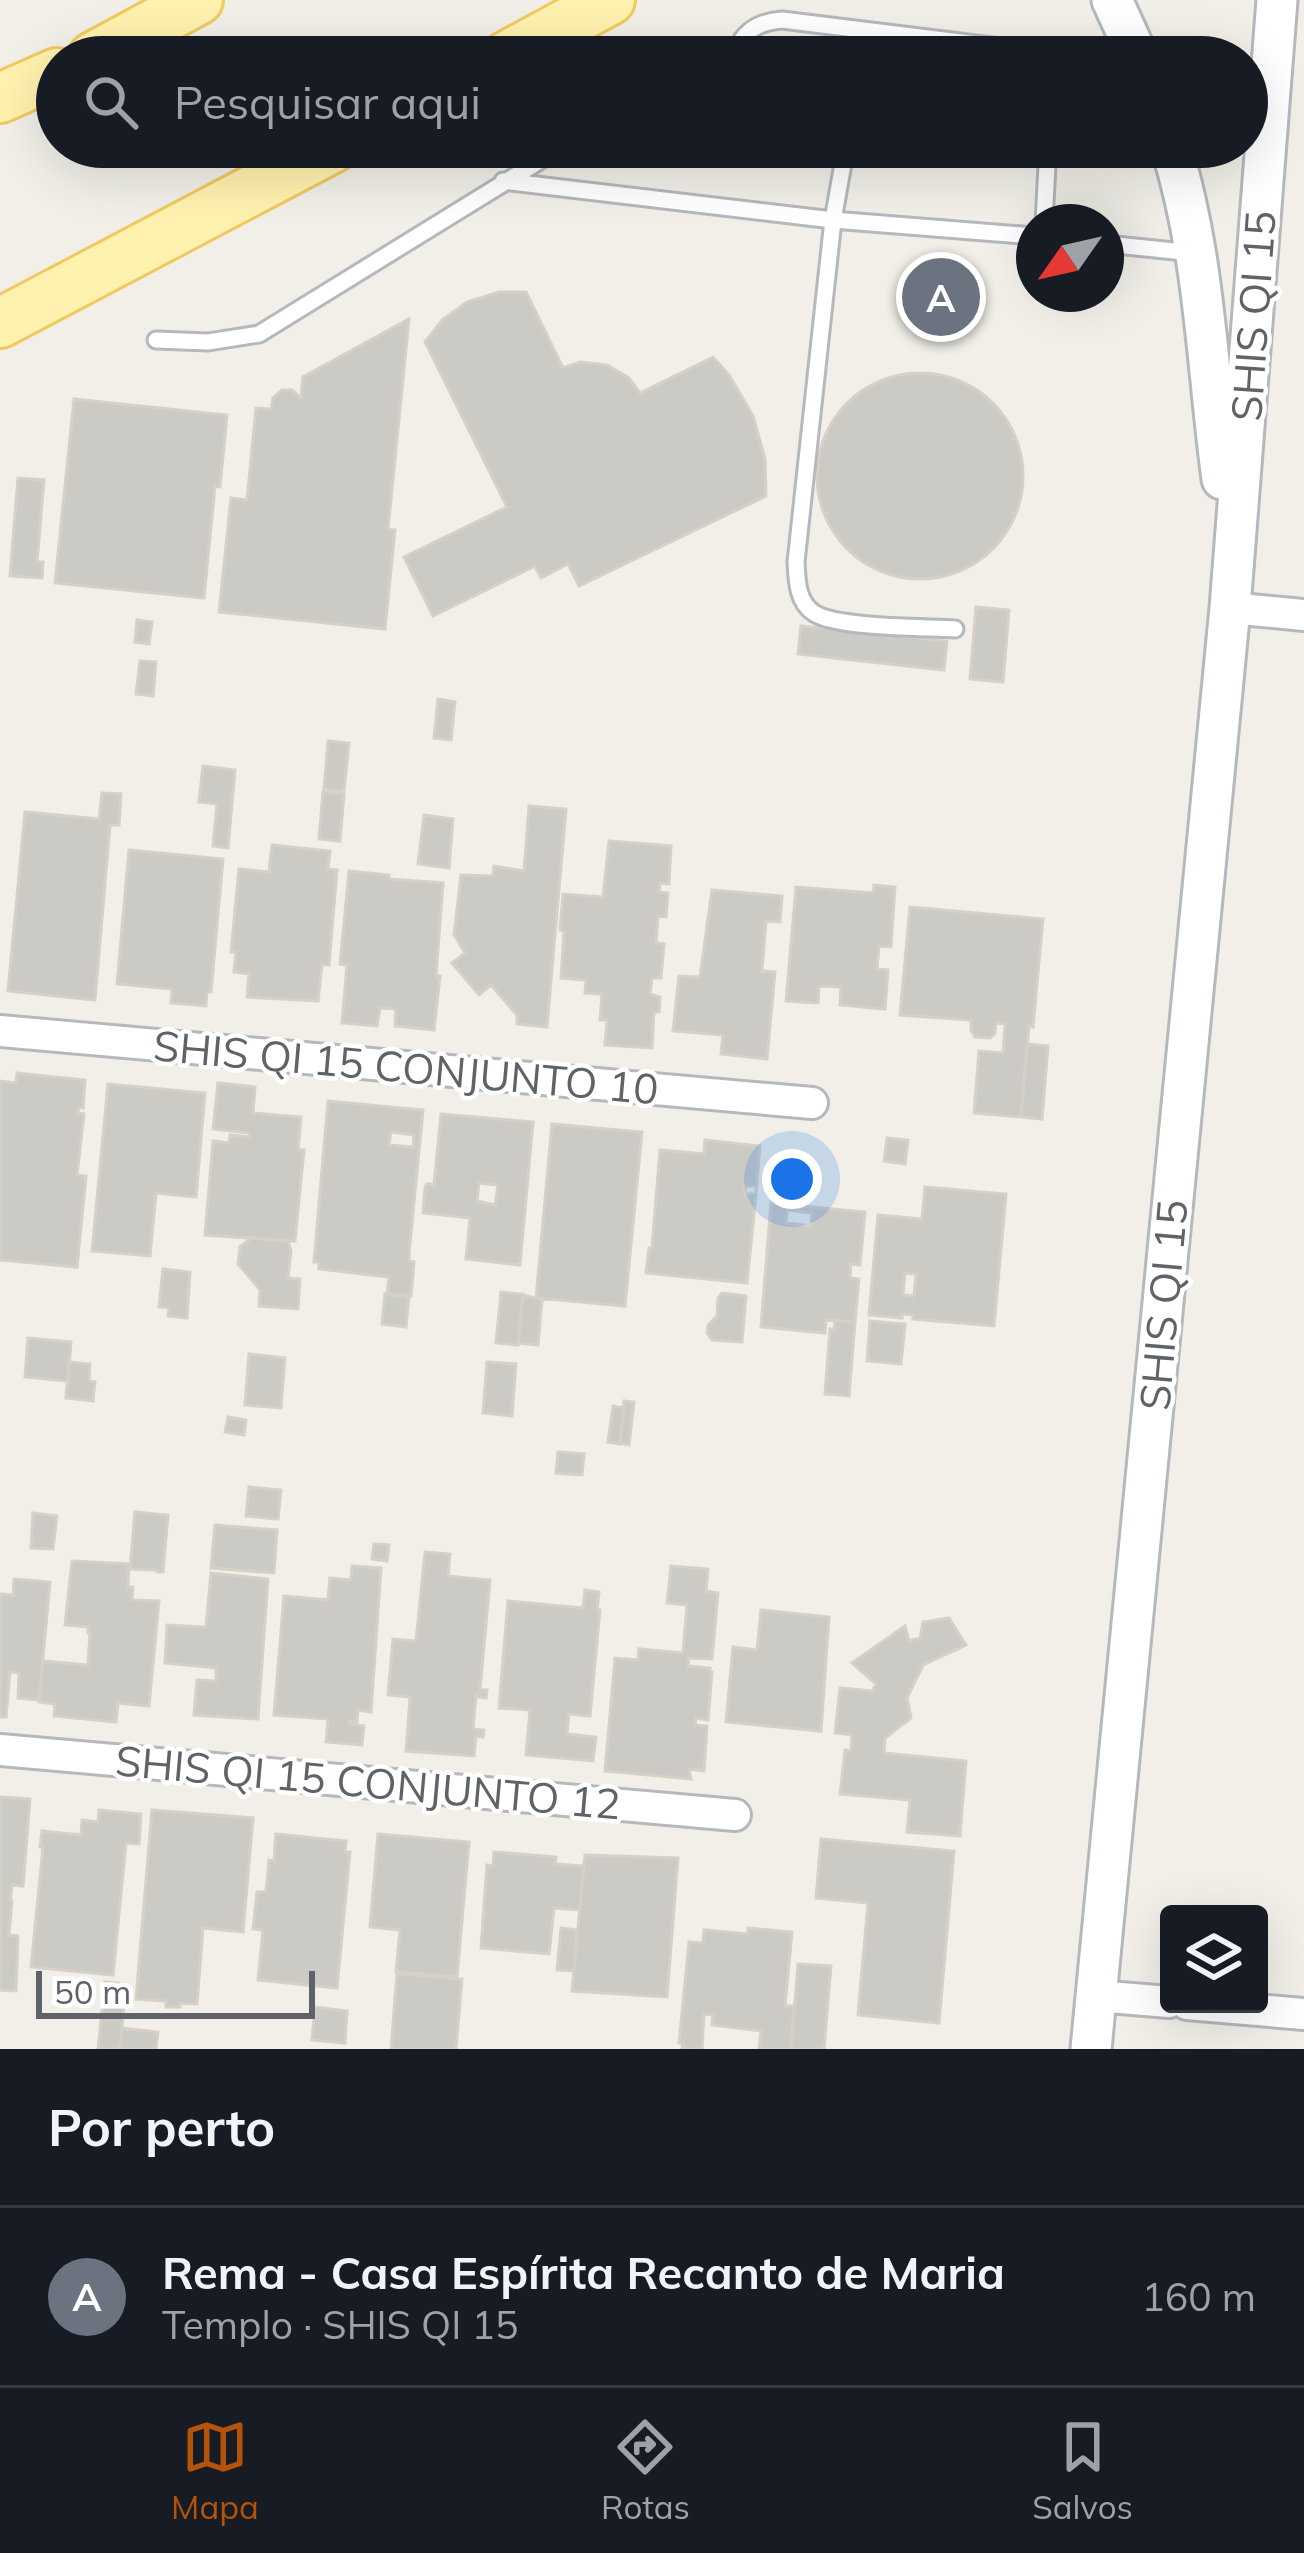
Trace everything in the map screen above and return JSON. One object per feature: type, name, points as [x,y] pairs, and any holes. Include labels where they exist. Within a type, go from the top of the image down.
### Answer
[{"type":"main road","points":[[132,36],[198,0]]},
{"type":"main road","points":[[543,36],[600,4]]},
{"type":"main road","points":[[0,98],[36,82]]},
{"type":"main road","points":[[0,322],[294,168]]},
{"type":"street","points":[[1112,0],[1128,36]]},
{"type":"street","name":"SHIS QI 15","points":[[1268,115],[1277,0]]},
{"type":"street","name":"SHIS QI 15","points":[[1178,168],[1197,254],[1233,561]]},
{"type":"street","name":"SHIS QI 15","points":[[1091,2049],[1229,608],[1264,168]]},
{"type":"street","points":[[1229,608],[1304,615]]},
{"type":"street","name":"SHIS QI 15 CONJUNTO 10","points":[[0,1030],[812,1103]]},
{"type":"street","name":"SHIS QI 15 CONJUNTO 12","points":[[0,1750],[735,1815]]},
{"type":"street","points":[[1096,1996],[1160,2001]]},
{"type":"street","points":[[1268,2011],[1304,2014]]},
{"type":"lane","points":[[744,36],[765,22],[782,20],[907,36]]},
{"type":"lane","points":[[156,340],[208,342],[259,334],[527,168]]},
{"type":"lane","points":[[842,168],[832,220],[796,562],[800,598],[812,613],[832,621],[955,628]]},
{"type":"lane","points":[[1045,204],[1047,168]]},
{"type":"lane","points":[[503,182],[832,220],[1016,235]]},
{"type":"lane","points":[[1124,246],[1197,254]]},
{"type":"building","points":[[499,292],[526,292],[563,368],[580,362],[607,365],[629,378],[640,393],[713,357],[753,416],[765,459],[766,496],[579,586],[568,564],[541,578],[535,566],[433,616],[404,557],[507,507],[425,342],[442,320],[467,302]]},
{"type":"building","points":[[409,319],[388,529],[395,530],[385,629],[219,612],[231,498],[247,500],[256,408],[271,409],[273,398],[282,390],[292,390],[301,398],[303,377]]},
{"type":"building","points":[[920,373],[960,380],[993,403],[1016,436],[1023,476],[1016,516],[993,549],[960,572],[920,579],[880,572],[847,549],[824,516],[817,476],[824,436],[847,403],[880,380]]},
{"type":"building","points":[[74,399],[227,415],[204,598],[55,583]]},
{"type":"building","points":[[18,478],[44,480],[37,562],[43,562],[42,578],[10,576]]},
{"type":"building","points":[[976,607],[1009,610],[1003,682],[970,679]]},
{"type":"building","points":[[137,620],[152,622],[149,644],[135,642]]},
{"type":"building","points":[[801,626],[947,641],[944,670],[798,654]]},
{"type":"building","points":[[140,661],[156,662],[153,696],[136,694]]},
{"type":"building","points":[[438,699],[455,702],[451,740],[434,738]]},
{"type":"building","points":[[328,741],[349,743],[344,791],[324,789]]},
{"type":"building","points":[[203,766],[235,770],[228,848],[213,846],[217,804],[199,802]]},
{"type":"building","points":[[323,792],[344,794],[340,841],[319,839]]},
{"type":"building","points":[[102,793],[121,794],[119,825],[110,825],[95,1000],[8,991],[25,812],[99,819]]},
{"type":"building","points":[[529,806],[566,809],[547,1027],[517,1024],[517,1015],[491,985],[479,995],[452,963],[465,953],[454,935],[461,875],[493,876],[494,866],[524,871]]},
{"type":"building","points":[[424,815],[453,819],[449,868],[418,864]]},
{"type":"building","points":[[609,841],[671,846],[669,884],[660,883],[659,892],[668,893],[666,917],[658,916],[656,943],[664,944],[661,978],[652,978],[650,994],[660,997],[659,1012],[654,1012],[652,1048],[605,1045],[602,994],[585,993],[586,980],[561,978],[563,894],[603,897]]},
{"type":"building","points":[[272,845],[330,851],[328,869],[337,870],[329,965],[322,964],[318,1001],[247,997],[249,974],[234,972],[236,952],[231,952],[239,869],[269,872]]},
{"type":"building","points":[[129,850],[223,859],[206,1006],[171,1003],[172,989],[117,984]]},
{"type":"building","points":[[349,871],[443,883],[434,1030],[395,1026],[396,1009],[380,1008],[377,1026],[342,1023],[347,965],[340,964]]},
{"type":"building","points":[[874,885],[895,887],[891,947],[879,946],[877,969],[888,970],[885,1009],[840,1005],[841,987],[819,986],[818,1003],[786,1001],[796,887],[873,893]]},
{"type":"building","points":[[712,890],[782,896],[780,922],[766,921],[762,971],[775,972],[767,1059],[721,1054],[723,1035],[673,1031],[679,976],[700,977]]},
{"type":"building","points":[[910,907],[1043,919],[1021,1117],[974,1113],[979,1051],[1003,1053],[1005,1024],[996,1023],[990,1038],[975,1037],[971,1020],[900,1015]]},
{"type":"building","points":[[1027,1044],[1048,1046],[1042,1119],[1021,1117]]},
{"type":"building","points":[[17,1073],[85,1080],[83,1108],[78,1113],[84,1114],[77,1175],[86,1176],[77,1267],[0,1260],[0,1081],[16,1083]]},
{"type":"building","points":[[218,1083],[255,1087],[253,1113],[301,1117],[298,1150],[304,1150],[295,1241],[205,1235],[213,1141],[229,1143],[230,1135],[249,1137],[249,1133],[213,1129]]},
{"type":"building","points":[[108,1084],[205,1093],[196,1197],[156,1193],[150,1256],[92,1251]]},
{"type":"building","points":[[328,1101],[423,1110],[409,1254],[409,1261],[414,1262],[411,1296],[387,1294],[389,1277],[319,1269],[319,1262],[314,1262]],"holes":[[[391,1132],[414,1135],[413,1147],[389,1145]]]},
{"type":"building","points":[[441,1114],[533,1122],[520,1265],[466,1259],[470,1218],[423,1213],[425,1188],[434,1185]],"holes":[[[479,1183],[498,1185],[495,1205],[477,1201]]]},
{"type":"building","points":[[552,1124],[642,1132],[625,1306],[536,1298]]},
{"type":"building","points":[[887,1138],[908,1140],[905,1164],[884,1161]]},
{"type":"building","points":[[705,1140],[760,1146],[756,1192],[756,1186],[745,1186],[745,1194],[756,1194],[747,1283],[646,1273],[660,1150],[704,1154]]},
{"type":"building","points":[[925,1187],[1006,1194],[994,1326],[902,1314],[902,1318],[869,1315],[878,1215],[922,1219]],"holes":[[[905,1273],[916,1274],[914,1296],[903,1295]]]},
{"type":"building","points":[[771,1203],[865,1212],[860,1265],[851,1264],[850,1278],[859,1279],[855,1322],[826,1320],[825,1333],[761,1327]],"holes":[[[787,1210],[812,1213],[811,1226],[786,1223]]]},
{"type":"building","points":[[252,1238],[288,1241],[288,1278],[300,1279],[298,1309],[259,1306],[260,1290],[238,1264],[240,1246]]},
{"type":"building","points":[[163,1269],[190,1272],[187,1318],[168,1316],[169,1308],[159,1307]]},
{"type":"building","points":[[501,1292],[523,1294],[518,1345],[496,1343]]},
{"type":"building","points":[[722,1293],[746,1296],[742,1342],[712,1340],[707,1333]]},
{"type":"building","points":[[385,1294],[409,1297],[406,1327],[382,1324]]},
{"type":"building","points":[[523,1295],[542,1300],[538,1345],[518,1343]]},
{"type":"building","points":[[835,1320],[855,1322],[849,1396],[825,1394],[830,1329],[834,1330]]},
{"type":"building","points":[[870,1321],[905,1324],[901,1364],[867,1361]]},
{"type":"building","points":[[28,1338],[71,1342],[68,1381],[25,1377]]},
{"type":"building","points":[[249,1354],[285,1358],[281,1408],[245,1405]]},
{"type":"building","points":[[69,1362],[90,1364],[93,1401],[66,1398]]},
{"type":"building","points":[[487,1362],[516,1364],[512,1416],[483,1413]]},
{"type":"building","points":[[624,1401],[634,1402],[629,1445],[620,1443]]},
{"type":"building","points":[[613,1406],[624,1408],[620,1444],[608,1442]]},
{"type":"building","points":[[228,1417],[246,1420],[244,1435],[225,1432]]},
{"type":"building","points":[[558,1452],[584,1454],[582,1475],[556,1473]]},
{"type":"building","points":[[249,1487],[281,1490],[278,1519],[246,1516]]},
{"type":"building","points":[[135,1512],[168,1515],[163,1572],[130,1569]]},
{"type":"building","points":[[33,1513],[57,1516],[53,1549],[31,1548]]},
{"type":"building","points":[[215,1525],[277,1530],[274,1573],[211,1568]]},
{"type":"building","points":[[374,1544],[389,1545],[387,1561],[372,1559]]},
{"type":"building","points":[[425,1552],[450,1554],[448,1576],[490,1580],[480,1690],[487,1690],[486,1698],[476,1694],[473,1729],[484,1730],[483,1737],[476,1736],[474,1756],[406,1751],[410,1697],[388,1695],[393,1639],[416,1641]]},
{"type":"building","points":[[72,1561],[129,1564],[132,1600],[159,1601],[149,1706],[118,1703],[116,1722],[54,1716],[55,1704],[39,1702],[43,1661],[88,1665],[88,1627],[65,1625]]},
{"type":"building","points":[[352,1566],[381,1568],[371,1712],[358,1710],[357,1722],[350,1721],[364,1726],[362,1745],[326,1742],[328,1719],[274,1715],[284,1596],[328,1600],[330,1578],[351,1580]]},
{"type":"building","points":[[671,1566],[708,1569],[706,1591],[718,1593],[712,1659],[689,1658],[688,1666],[712,1672],[708,1720],[696,1718],[695,1725],[707,1726],[704,1771],[689,1769],[691,1779],[605,1771],[615,1658],[638,1660],[639,1649],[683,1653],[687,1605],[667,1603]]},
{"type":"building","points":[[211,1573],[268,1579],[258,1719],[194,1715],[197,1680],[216,1681],[216,1668],[165,1663],[167,1625],[206,1627]]},
{"type":"building","points":[[14,1579],[50,1582],[39,1700],[18,1698],[19,1673],[10,1672],[6,1717],[0,1717],[0,1594],[13,1595]]},
{"type":"building","points":[[585,1590],[599,1592],[600,1610],[590,1716],[569,1714],[567,1734],[596,1737],[593,1761],[526,1755],[530,1710],[499,1708],[508,1601],[583,1608]]},
{"type":"building","points":[[761,1610],[829,1617],[821,1731],[726,1722],[733,1647],[757,1650]]},
{"type":"building","points":[[949,1618],[966,1645],[923,1665],[907,1698],[911,1718],[885,1738],[884,1753],[966,1761],[960,1836],[907,1832],[910,1800],[840,1794],[845,1750],[851,1751],[852,1735],[835,1733],[840,1688],[872,1691],[876,1684],[852,1663],[905,1626],[909,1641],[920,1638],[923,1622]]},
{"type":"building","points":[[0,1797],[30,1799],[23,1886],[12,1885],[10,1901],[9,1935],[18,1936],[16,1991],[0,1990]]},
{"type":"building","points":[[99,1810],[141,1814],[139,1844],[126,1843],[113,1975],[31,1967],[42,1831],[81,1835],[82,1820],[98,1822]]},
{"type":"building","points":[[152,1810],[253,1818],[243,1932],[203,1928],[197,2004],[166,2007],[166,2001],[136,1999]]},
{"type":"building","points":[[276,1834],[346,1841],[345,1852],[350,1852],[337,1988],[258,1980],[263,1930],[253,1929],[257,1892],[266,1892]]},
{"type":"building","points":[[378,1834],[469,1842],[457,1977],[396,1972],[400,1930],[370,1927]]},
{"type":"building","points":[[821,1839],[954,1851],[939,2023],[858,2015],[868,1903],[816,1898]]},
{"type":"building","points":[[494,1852],[556,1857],[555,1864],[583,1866],[580,1910],[554,1908],[549,1954],[481,1948],[487,1865],[493,1866]]},
{"type":"building","points":[[585,1855],[678,1858],[667,1997],[572,1991]]},
{"type":"building","points":[[561,1928],[577,1930],[574,1971],[557,1970]]},
{"type":"building","points":[[748,1928],[792,1932],[785,2006],[794,2006],[791,2049],[759,2049],[761,2031],[712,2025],[713,2015],[704,2014],[702,2049],[682,2049],[689,1942],[703,1943],[704,1930],[748,1934]]},
{"type":"building","points":[[798,1964],[831,1966],[824,2049],[791,2049]]},
{"type":"building","points":[[397,1974],[462,1979],[456,2049],[391,2049]]},
{"type":"building","points":[[105,1982],[126,1984],[120,2049],[98,2049]]},
{"type":"building","points":[[315,2007],[347,2011],[345,2043],[312,2040]]},
{"type":"building","points":[[122,2028],[158,2032],[156,2049],[120,2049]]},
{"type":"place","name":"Rema - Casa Espírita Recanto de Maria","points":[[941,297]]}]
